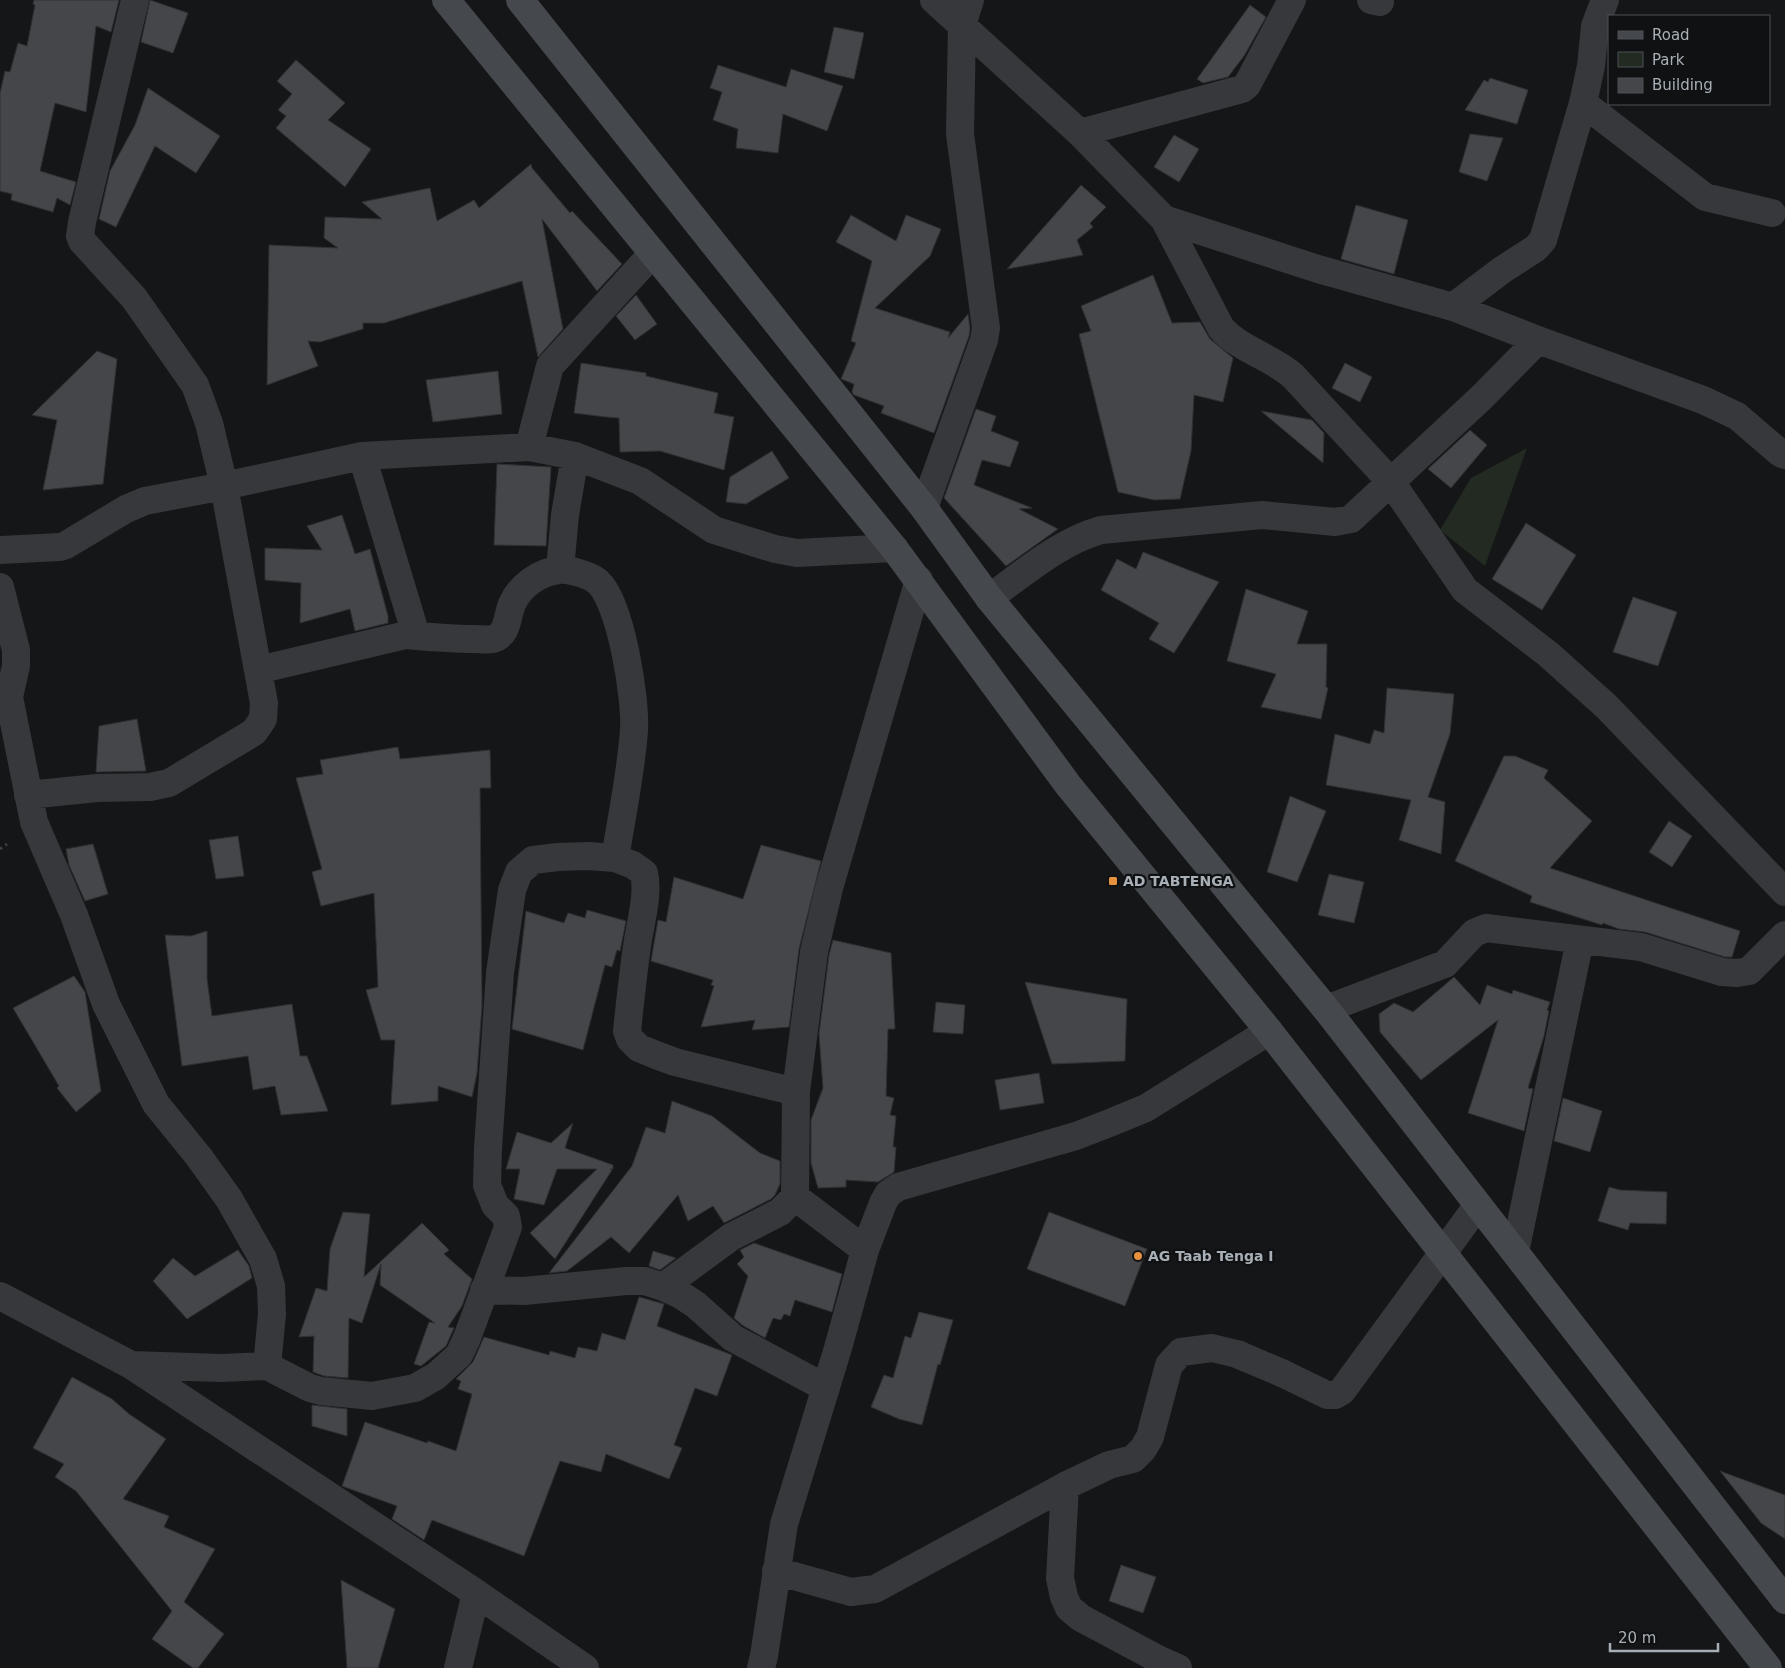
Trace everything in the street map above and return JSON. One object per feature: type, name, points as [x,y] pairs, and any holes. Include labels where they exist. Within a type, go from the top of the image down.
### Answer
[{"type":"street","points":[[28,795],[97,788],[150,787],[169,783],[254,732],[263,718],[264,703],[224,486],[209,423],[195,385],[134,298],[82,241],[80,236],[135,0]]},
{"type":"street","points":[[446,0],[894,548],[1068,785],[1269,1031],[1768,1668]]},
{"type":"street","points":[[520,0],[924,508],[989,598],[1326,1009],[1785,1600]]},
{"type":"street","points":[[934,0],[966,13],[1164,219],[1225,334],[1232,340],[1284,368],[1293,376],[1392,482],[1466,590],[1548,654],[1606,706],[1785,892]]},
{"type":"street","points":[[1080,133],[1242,89],[1247,85],[1292,0]]},
{"type":"street","points":[[1453,307],[1502,270],[1540,245],[1543,240],[1583,103],[1591,66],[1595,26],[1605,0]]},
{"type":"street","points":[[924,508],[984,340],[986,328],[960,134],[966,13]]},
{"type":"street","points":[[1583,103],[1705,198],[1772,212]]},
{"type":"street","points":[[1164,219],[1318,269],[1453,307],[1703,400],[1737,416],[1780,453],[1785,455]]},
{"type":"street","points":[[529,447],[550,366],[653,253]]},
{"type":"street","points":[[989,598],[1065,544],[1083,535],[1101,530],[1262,515],[1335,522],[1344,522],[1351,519],[1482,396],[1538,340]]},
{"type":"street","points":[[0,550],[60,547],[137,503],[362,456],[529,447],[575,456],[640,482],[714,530],[775,549],[797,553],[894,548]]},
{"type":"street","points":[[362,456],[413,625],[406,635]]},
{"type":"street","points":[[560,569],[565,516],[575,456]]},
{"type":"street","points":[[258,670],[406,635],[452,639],[493,639],[505,629],[512,604],[522,589],[536,578],[560,569],[598,581],[607,594],[623,640],[630,679],[634,728],[631,770],[615,858]]},
{"type":"street","points":[[663,1287],[731,1237],[780,1212],[795,1197],[796,1092],[814,952],[832,879],[919,580]]},
{"type":"street","points":[[0,587],[16,650],[16,666],[9,698],[34,822],[74,915],[106,1004],[156,1104],[200,1157],[229,1199],[263,1259],[271,1286],[272,1314],[267,1366]]},
{"type":"street","points":[[131,1365],[221,1368],[267,1366],[310,1388],[331,1393],[372,1396],[414,1388],[436,1376],[459,1356],[508,1227],[506,1216],[495,1205],[487,1185],[487,1157],[500,973],[512,890],[518,872],[533,860],[558,857],[615,858],[633,865],[644,873],[646,880],[627,1031],[630,1039],[639,1048],[675,1062],[796,1092]]},
{"type":"street","points":[[1326,1009],[1445,964],[1474,933],[1486,928],[1640,947],[1722,972],[1737,973],[1749,970],[1785,935]]},
{"type":"street","points":[[1514,1252],[1580,940]]},
{"type":"street","points":[[761,1668],[784,1524],[826,1388],[865,1250],[888,1194],[898,1187],[1076,1136],[1146,1108],[1269,1031]]},
{"type":"street","points":[[795,1197],[865,1250]]},
{"type":"street","points":[[776,1571],[851,1592],[875,1590],[1065,1486],[1109,1465],[1133,1459],[1143,1450],[1150,1437],[1169,1365],[1181,1352],[1212,1348],[1237,1354],[1327,1395],[1335,1395],[1342,1391],[1478,1205]]},
{"type":"street","points":[[484,1290],[524,1290],[626,1281],[645,1282],[663,1287],[681,1295],[696,1305],[733,1338],[826,1388]]},
{"type":"street","points":[[0,1296],[131,1365],[476,1592],[584,1668]]},
{"type":"street","points":[[1065,1486],[1060,1578],[1064,1597],[1069,1608],[1081,1618],[1178,1668]]},
{"type":"street","points":[[458,1668],[476,1592]]},
{"type":"green space","points":[[1527,448],[1485,566],[1440,530],[1471,478]]},
{"type":"building","points":[[34,0],[119,0],[111,32],[96,26],[86,112],[55,103],[40,171],[76,182],[70,205],[57,198],[53,212],[11,200],[12,194],[0,191],[0,93],[5,71],[10,72],[18,43],[27,46],[35,5],[33,4]]},
{"type":"building","points":[[150,0],[188,13],[173,53],[141,42]]},
{"type":"building","points":[[1250,5],[1266,17],[1244,56],[1228,77],[1203,83],[1197,79]]},
{"type":"building","points":[[834,27],[864,33],[854,79],[824,72]]},
{"type":"building","points":[[296,60],[345,103],[328,120],[371,149],[345,187],[276,128],[286,116],[278,110],[292,94],[277,81]]},
{"type":"building","points":[[718,65],[786,87],[791,69],[843,86],[827,131],[783,114],[778,153],[736,148],[738,129],[713,120],[722,92],[710,88]]},
{"type":"building","points":[[1490,78],[1528,90],[1517,124],[1465,110],[1484,80],[1488,82]]},
{"type":"building","points":[[148,88],[220,136],[196,173],[155,146],[116,227],[99,219],[110,171],[135,125]]},
{"type":"building","points":[[1470,134],[1503,138],[1487,181],[1459,172]]},
{"type":"building","points":[[1174,135],[1199,149],[1179,182],[1154,167]]},
{"type":"building","points":[[531,164],[532,168],[570,213],[572,211],[622,264],[597,291],[542,219],[563,329],[538,357],[522,281],[384,323],[363,323],[363,329],[320,342],[308,341],[318,366],[267,385],[269,245],[338,248],[324,238],[325,217],[382,219],[362,202],[430,188],[437,221],[474,200],[479,208]]},
{"type":"building","points":[[1081,185],[1106,207],[1090,223],[1093,227],[1077,240],[1083,255],[1007,269]]},
{"type":"building","points":[[1356,205],[1408,220],[1394,274],[1341,259]]},
{"type":"building","points":[[851,215],[896,241],[906,215],[941,229],[930,256],[875,308],[950,332],[948,338],[968,314],[969,336],[934,433],[881,413],[884,406],[854,395],[852,392],[854,384],[841,379],[856,343],[851,341],[872,261],[836,242]]},
{"type":"building","points":[[1153,275],[1172,323],[1200,322],[1210,339],[1233,358],[1223,402],[1194,395],[1191,451],[1180,499],[1154,500],[1118,492],[1079,334],[1091,331],[1081,306]]},
{"type":"building","points":[[636,295],[657,324],[635,340],[616,316]]},
{"type":"building","points":[[97,351],[117,359],[103,484],[43,490],[57,420],[32,415]]},
{"type":"building","points":[[581,363],[646,373],[646,376],[718,393],[714,413],[734,417],[724,470],[660,451],[620,452],[619,418],[574,413]]},
{"type":"building","points":[[1345,363],[1372,377],[1360,402],[1332,388]]},
{"type":"building","points":[[498,371],[502,414],[433,422],[426,380]]},
{"type":"building","points":[[976,409],[996,416],[991,431],[1019,442],[1010,467],[982,460],[974,485],[1032,508],[1019,509],[1058,529],[1006,566],[944,498]]},
{"type":"building","points":[[1261,411],[1312,420],[1324,433],[1323,463]]},
{"type":"building","points":[[1470,430],[1487,445],[1451,488],[1428,469]]},
{"type":"building","points":[[772,451],[789,478],[746,504],[726,502],[730,477]]},
{"type":"building","points":[[497,464],[551,467],[546,546],[494,545]]},
{"type":"building","points":[[342,515],[355,554],[370,549],[388,616],[388,623],[355,631],[350,609],[300,623],[301,583],[265,580],[265,548],[322,550],[307,526]]},
{"type":"building","points":[[1526,523],[1576,555],[1542,610],[1492,579]]},
{"type":"building","points":[[1143,552],[1219,582],[1174,653],[1149,639],[1159,623],[1101,590],[1117,559],[1136,569]]},
{"type":"building","points":[[1246,589],[1308,611],[1297,644],[1327,644],[1326,687],[1328,688],[1321,719],[1261,707],[1276,674],[1227,661]]},
{"type":"building","points":[[1633,597],[1677,612],[1658,666],[1613,652]]},
{"type":"building","points":[[1387,688],[1454,694],[1450,734],[1428,797],[1445,802],[1441,854],[1399,840],[1411,800],[1326,785],[1335,734],[1370,744],[1374,730],[1384,733]]},
{"type":"building","points":[[137,719],[146,771],[96,772],[99,726]]},
{"type":"building","points":[[398,747],[400,759],[490,750],[491,788],[480,788],[482,1006],[477,1073],[472,1097],[438,1086],[438,1101],[391,1105],[395,1040],[381,1040],[366,990],[378,987],[374,893],[321,906],[312,872],[322,869],[296,778],[323,774],[320,760]]},
{"type":"building","points":[[1504,756],[1515,756],[1548,770],[1544,778],[1592,821],[1550,868],[1740,931],[1732,957],[1725,957],[1645,932],[1619,929],[1603,923],[1602,925],[1530,902],[1532,896],[1455,861]]},
{"type":"building","points":[[1290,796],[1326,811],[1297,882],[1267,872]]},
{"type":"building","points":[[1669,821],[1692,836],[1672,867],[1649,852]]},
{"type":"building","points":[[238,836],[244,876],[216,879],[209,840]]},
{"type":"building","points":[[93,844],[108,894],[85,901],[69,865],[66,849]]},
{"type":"building","points":[[761,845],[821,861],[799,949],[789,1027],[752,1030],[755,1020],[701,1027],[714,986],[711,985],[713,980],[651,961],[658,920],[666,922],[674,877],[743,899]]},
{"type":"building","points":[[1329,874],[1364,882],[1354,923],[1318,915]]},
{"type":"building","points":[[587,910],[626,921],[620,951],[617,950],[612,967],[605,965],[583,1050],[512,1029],[526,911],[564,923],[568,913],[585,918]]},
{"type":"building","points":[[207,931],[207,979],[212,1016],[292,1004],[300,1056],[307,1056],[328,1111],[281,1115],[275,1086],[253,1090],[248,1056],[182,1066],[165,935],[191,936]]},
{"type":"building","points":[[833,940],[891,953],[895,1029],[888,1029],[886,1096],[894,1098],[890,1115],[896,1116],[893,1147],[896,1147],[894,1172],[878,1182],[846,1180],[846,1187],[818,1188],[811,1163],[811,1120],[823,1088],[819,1034],[829,955]]},
{"type":"building","points":[[74,976],[85,992],[101,1091],[76,1112],[57,1088],[59,1086],[13,1008]]},
{"type":"building","points":[[1454,977],[1480,1005],[1487,985],[1512,994],[1513,990],[1550,1002],[1547,1010],[1549,1011],[1544,1036],[1528,1088],[1533,1089],[1524,1131],[1468,1113],[1498,1020],[1421,1080],[1380,1032],[1379,1014],[1394,1003],[1413,1012]]},
{"type":"building","points":[[1025,982],[1127,999],[1125,1061],[1052,1064]]},
{"type":"building","points":[[936,1002],[965,1005],[963,1034],[933,1032]]},
{"type":"building","points":[[1039,1073],[1044,1103],[1000,1110],[995,1080]]},
{"type":"building","points":[[1563,1098],[1602,1111],[1590,1152],[1554,1141]]},
{"type":"building","points":[[672,1101],[712,1116],[760,1153],[780,1161],[780,1184],[775,1195],[771,1199],[724,1223],[713,1206],[688,1221],[678,1195],[629,1253],[611,1237],[567,1271],[549,1273],[632,1166],[646,1127],[665,1133]]},
{"type":"building","points":[[573,1123],[565,1148],[613,1165],[613,1169],[610,1169],[612,1170],[555,1259],[530,1233],[597,1169],[557,1169],[544,1205],[514,1199],[520,1169],[506,1169],[517,1132],[551,1143]]},
{"type":"building","points":[[1609,1187],[1620,1190],[1667,1192],[1666,1224],[1630,1223],[1628,1230],[1598,1221]]},
{"type":"building","points":[[343,1212],[370,1214],[364,1277],[422,1223],[449,1250],[444,1254],[472,1279],[462,1306],[448,1327],[454,1328],[446,1346],[421,1366],[414,1364],[429,1322],[435,1323],[380,1285],[381,1264],[362,1323],[349,1318],[348,1378],[324,1376],[313,1372],[314,1336],[299,1337],[316,1288],[327,1291],[330,1249]]},
{"type":"building","points":[[1049,1212],[1147,1249],[1125,1306],[1027,1269]]},
{"type":"building","points":[[754,1243],[842,1274],[832,1312],[795,1300],[790,1316],[784,1314],[781,1320],[773,1318],[765,1338],[742,1325],[734,1318],[748,1276],[737,1264],[744,1257],[740,1250]]},
{"type":"building","points":[[238,1250],[249,1266],[252,1278],[187,1319],[153,1281],[173,1258],[195,1276]]},
{"type":"building","points":[[653,1251],[676,1258],[660,1270],[649,1266]]},
{"type":"building","points":[[639,1297],[664,1304],[657,1326],[732,1355],[717,1396],[695,1388],[674,1445],[682,1448],[669,1479],[606,1454],[601,1472],[560,1461],[524,1556],[432,1520],[424,1540],[392,1519],[397,1506],[342,1486],[365,1422],[456,1451],[472,1394],[458,1389],[461,1381],[456,1379],[473,1362],[484,1337],[549,1355],[550,1351],[575,1358],[578,1347],[597,1351],[602,1333],[625,1340]]},
{"type":"building","points":[[919,1312],[953,1320],[940,1365],[938,1364],[922,1425],[899,1419],[871,1407],[884,1375],[893,1378],[905,1336],[911,1338]]},
{"type":"building","points":[[72,1377],[112,1399],[129,1414],[166,1439],[123,1499],[169,1516],[164,1527],[215,1549],[184,1602],[224,1634],[198,1668],[193,1668],[152,1639],[172,1611],[76,1491],[55,1477],[64,1464],[33,1448]]},
{"type":"building","points":[[312,1405],[347,1409],[347,1436],[312,1426]]},
{"type":"building","points":[[1720,1471],[1785,1495],[1785,1539],[1761,1523]]},
{"type":"building","points":[[1121,1565],[1156,1577],[1143,1613],[1109,1601]]},
{"type":"building","points":[[341,1580],[395,1609],[378,1668],[347,1668]]},
{"type":"place","name":"AD TABTENGA","points":[[1113,881]]},
{"type":"place","name":"AG Taab Tenga I","points":[[1138,1256]]}]
